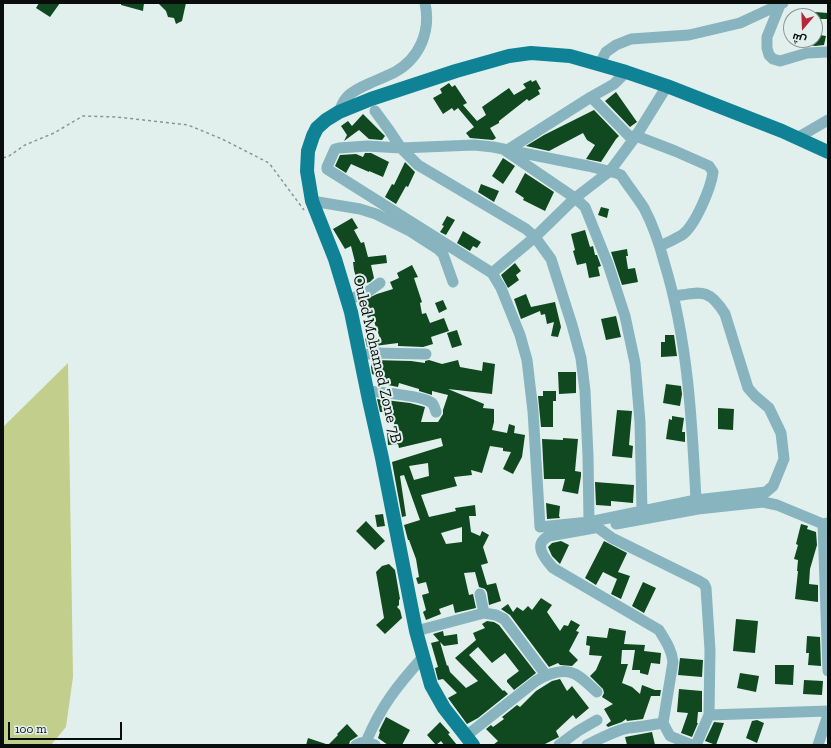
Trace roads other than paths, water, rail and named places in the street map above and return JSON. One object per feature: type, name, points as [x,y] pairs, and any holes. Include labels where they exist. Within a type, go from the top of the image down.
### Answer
[{"type":"main road","name":"Ouled Mohamed Zone 7B","points":[[470,740],[444,708],[431,685],[416,631],[382,458],[348,300],[335,258],[312,201],[307,171],[308,151],[313,136],[321,124],[339,112],[371,99],[456,71],[509,56],[539,53],[570,56],[626,72],[667,86],[782,131],[828,152]]},
{"type":"street","points":[[339,112],[348,96],[356,90],[396,72],[410,62],[422,44],[426,30],[427,20],[425,3]]},
{"type":"street","points":[[782,4],[767,37],[767,48],[769,55],[773,59],[780,61],[807,53],[828,52]]},
{"type":"street","points":[[599,65],[606,52],[616,44],[631,39],[688,35],[740,23],[782,4]]},
{"type":"street","points":[[506,151],[614,84],[626,72]]},
{"type":"street","points":[[492,273],[535,237],[575,198],[610,171],[636,136],[667,86]]},
{"type":"street","points":[[591,97],[629,136],[636,136],[675,151],[709,166],[713,172],[710,189],[689,227],[683,234],[660,246]]},
{"type":"street","points":[[375,112],[390,130],[400,148],[418,165],[508,218],[535,237],[551,259],[572,325],[580,358],[585,398],[593,525]]},
{"type":"street","points":[[797,138],[828,120]]},
{"type":"street","points":[[696,500],[685,354],[675,296],[660,246],[644,208],[621,175],[610,171],[474,145],[400,148],[367,146],[335,149],[327,169],[492,273],[520,335],[527,360],[533,411],[540,526],[593,525],[698,509],[762,502],[777,505],[826,524],[828,671]]},
{"type":"street","points":[[506,151],[575,198],[585,207],[608,264],[625,316],[635,363],[640,422],[642,511]]},
{"type":"street","points":[[312,201],[360,209],[376,214],[410,231],[438,249],[443,254],[453,282]]},
{"type":"street","points":[[348,300],[369,291],[380,283]]},
{"type":"street","points":[[675,296],[701,292],[711,296],[725,314],[748,388],[769,408],[781,433],[784,459],[773,486],[766,492],[696,500],[642,511],[549,536],[545,538],[541,545],[540,551],[553,568],[659,630],[673,657],[663,723],[670,736],[692,745]]},
{"type":"street","points":[[360,356],[373,353],[426,354]]},
{"type":"street","points":[[367,391],[392,393],[426,401],[432,403],[436,412]]},
{"type":"street","points":[[593,525],[612,538],[699,581],[704,584],[706,588],[710,650],[709,715],[696,745]]},
{"type":"street","points":[[480,594],[484,613]]},
{"type":"street","points":[[416,631],[484,613],[496,615],[504,619],[546,675]]},
{"type":"street","points":[[366,744],[381,709],[395,689],[423,657]]},
{"type":"street","points":[[470,740],[536,681],[546,675],[562,672],[573,673],[597,692]]},
{"type":"street","points":[[709,715],[828,711]]},
{"type":"street","points":[[818,745],[828,715]]},
{"type":"street","points":[[559,745],[597,720]]},
{"type":"street","points":[[586,745],[627,729],[663,723]]}]
